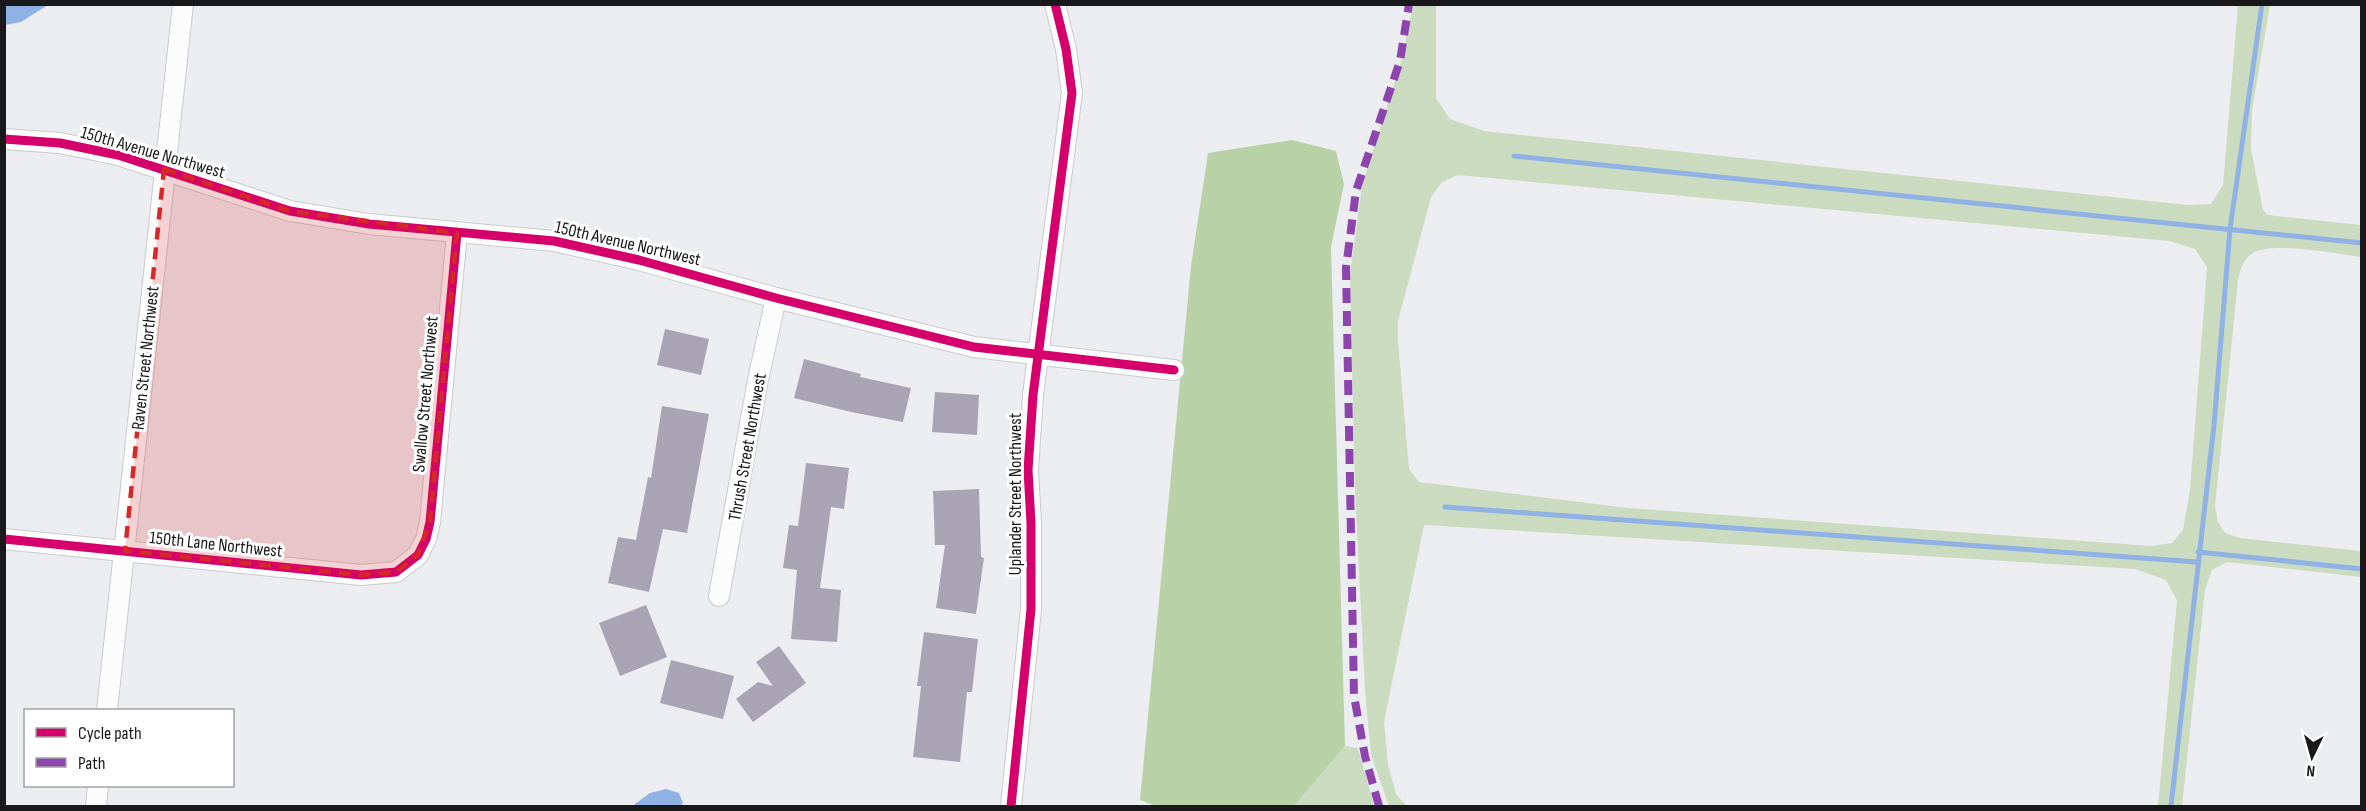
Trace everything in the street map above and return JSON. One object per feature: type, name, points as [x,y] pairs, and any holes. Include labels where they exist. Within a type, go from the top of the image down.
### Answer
[{"type":"street","name":"Raven Street Northwest","points":[[107,709],[183,4]]},
{"type":"street","name":"Uplander Street Northwest","points":[[1011,807],[1031,609],[1031,523],[1028,470],[1033,395],[1072,93],[1066,49],[1055,4]]},
{"type":"street","name":"150th Avenue Northwest","points":[[4,139],[60,143],[118,155],[290,211],[369,224],[554,241],[639,260],[776,298],[974,347],[1174,370]]},
{"type":"street","name":"Swallow Street Northwest","points":[[418,555],[426,539],[430,522],[457,233]]},
{"type":"street","name":"Thrush Street Northwest","points":[[719,596],[758,380],[776,298]]},
{"type":"street","name":"150th Lane Northwest","points":[[4,539],[361,575],[396,572],[418,555]]},
{"type":"street","points":[[96,807],[98,787]]},
{"type":"highlighted area","points":[[164,169],[290,211],[457,233],[430,522],[418,555],[396,572],[361,575],[125,551]]},
{"type":"green space","points":[[1413,5],[1436,5],[1436,98],[1450,119],[1484,131],[2188,205],[2211,204],[2223,185],[2238,5],[2270,5],[2252,110],[2251,149],[2263,210],[2268,215],[2361,225],[2361,257],[2305,249],[2274,248],[2253,253],[2244,262],[2238,281],[2215,506],[2218,522],[2225,533],[2240,538],[2361,551],[2361,577],[2227,562],[2212,570],[2205,590],[2182,806],[2158,806],[2177,600],[2166,580],[2135,569],[1424,525],[1384,722],[1388,764],[1396,794],[1407,806],[1389,806],[1371,755],[1365,690],[1355,491],[1350,276],[1362,185],[1402,59]],"holes":[[[1458,175],[2169,241],[2195,249],[2207,267],[2190,490],[2183,530],[2172,543],[2152,546],[1628,508],[1419,482],[1409,469],[1398,321],[1431,197],[1442,182]]]},
{"type":"green space","points":[[1292,140],[1336,151],[1344,184],[1331,247],[1345,746],[1294,806],[1156,806],[1140,800],[1191,266],[1208,153]]},
{"type":"green space","points":[[1345,746],[1358,748],[1374,806],[1294,806]]},
{"type":"water","points":[[5,4],[48,5],[21,22],[5,25]]},
{"type":"water","points":[[666,789],[679,793],[683,803],[680,806],[634,806],[650,793]]},
{"type":"building","points":[[665,329],[709,339],[701,375],[657,365]]},
{"type":"building","points":[[804,359],[861,374],[860,377],[911,388],[903,422],[794,398]]},
{"type":"building","points":[[935,392],[979,395],[977,435],[932,432]]},
{"type":"building","points":[[662,406],[709,414],[687,533],[663,529],[649,592],[608,583],[618,537],[636,540],[648,477],[651,478]]},
{"type":"building","points":[[806,463],[849,468],[844,509],[831,507],[820,588],[841,590],[837,642],[791,639],[797,570],[783,568],[789,525],[798,526]]},
{"type":"building","points":[[979,489],[981,557],[984,558],[976,614],[936,608],[945,545],[935,545],[933,491]]},
{"type":"building","points":[[646,605],[667,657],[620,676],[599,623]]},
{"type":"building","points":[[924,632],[978,639],[972,692],[967,692],[960,762],[913,757],[921,686],[917,686]]},
{"type":"building","points":[[779,646],[806,683],[753,722],[736,699],[758,682],[773,686],[756,662]]},
{"type":"building","points":[[671,660],[734,676],[723,719],[660,703]]},
{"type":"waterway","points":[[2171,806],[2214,425],[2230,229],[2262,4]]},
{"type":"waterway","points":[[1514,156],[2362,243]]},
{"type":"waterway","points":[[1445,507],[2197,562]]},
{"type":"waterway","points":[[2198,552],[2362,569]]},
{"type":"marked path","points":[[1379,806],[1365,756],[1354,696],[1346,268],[1356,191],[1400,61],[1409,4]]},
{"type":"cycle path","points":[[1011,806],[1031,609],[1031,523],[1028,470],[1033,395],[1072,93],[1066,49],[1055,4]]},
{"type":"cycle path","points":[[4,139],[60,143],[118,155],[290,211],[369,224],[554,241],[639,260],[776,298],[974,347],[1174,370]]},
{"type":"cycle path","points":[[4,539],[361,575],[396,572],[418,555],[426,539],[430,522],[457,233]]}]
